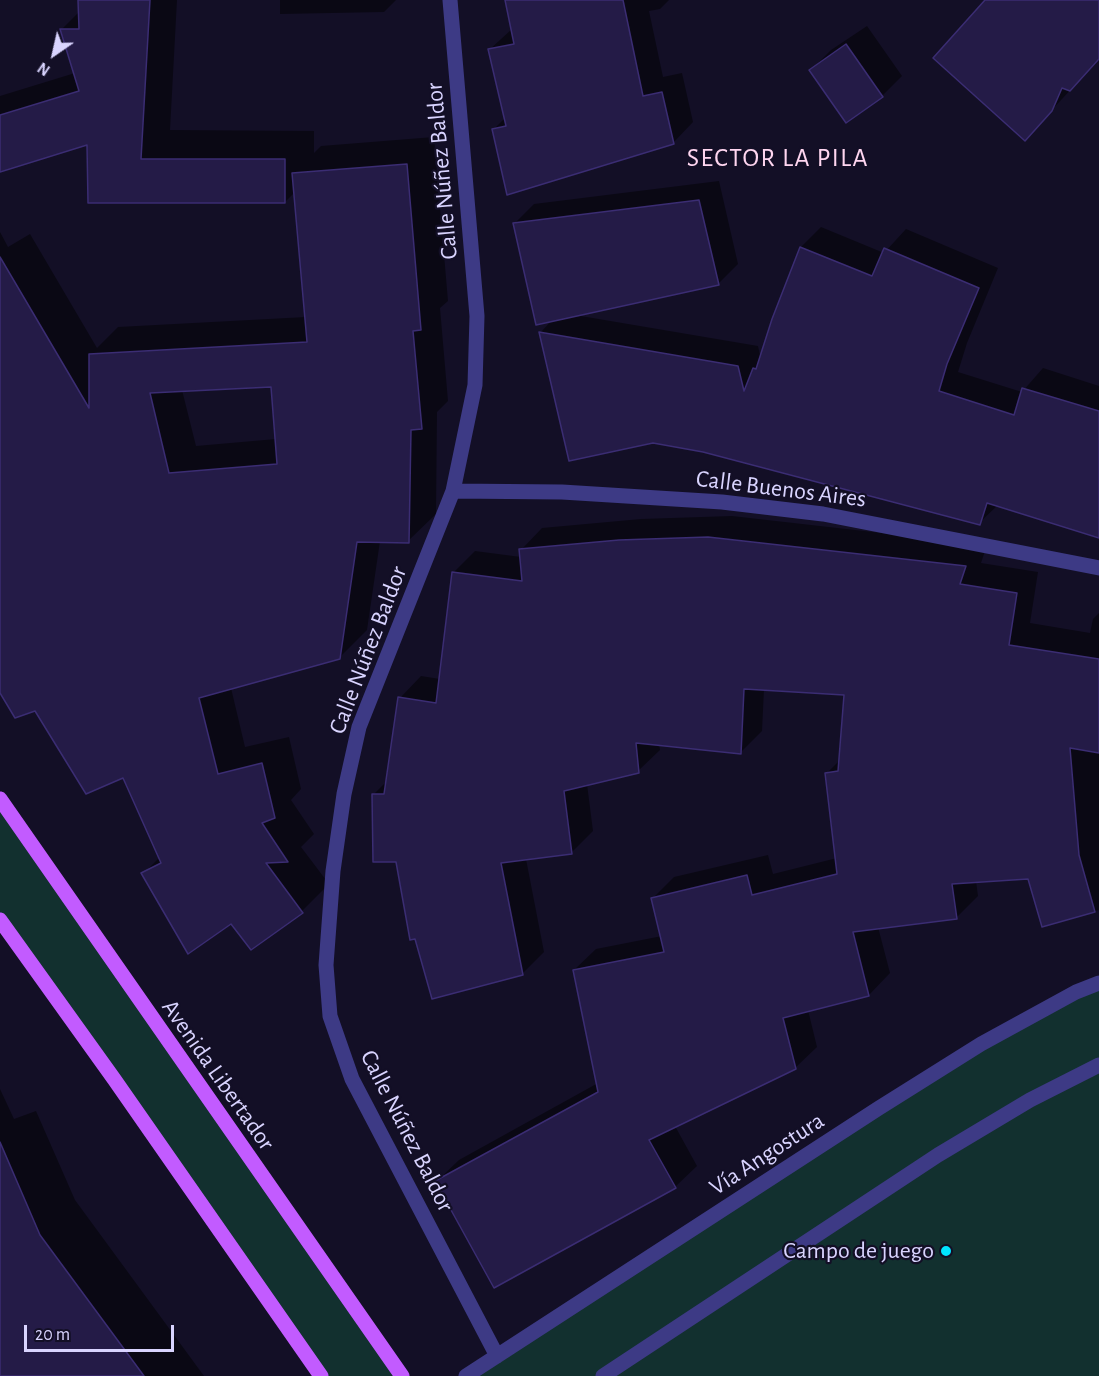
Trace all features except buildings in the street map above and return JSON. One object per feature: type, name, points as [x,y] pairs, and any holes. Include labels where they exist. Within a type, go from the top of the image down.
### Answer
[{"type":"main road","name":"Avenida Libertador","points":[[0,799],[402,1376]]},
{"type":"main road","points":[[0,920],[321,1376]]},
{"type":"street","name":"Calle Núñez Baldor","points":[[450,0],[477,316],[475,386],[453,491],[359,727],[342,805],[333,871],[326,964],[330,1016],[352,1079],[497,1356]]},
{"type":"street","name":"Calle Buenos Aires","points":[[453,491],[562,492],[722,502],[823,514],[1099,568]]},
{"type":"street","name":"Vía Angostura","points":[[466,1376],[971,1051],[1076,992],[1099,983]]},
{"type":"street","points":[[603,1376],[938,1155],[1030,1100],[1099,1065]]},
{"type":"green space","points":[[0,799],[402,1376],[321,1376],[0,920]]},
{"type":"green space","name":"Campo de juego","points":[[1099,983],[1099,1376],[466,1376],[879,1108]]},
{"type":"place","name":"Campo de juego","points":[[946,1251]]},
{"type":"district","name":"SECTOR LA PILA","points":[[778,158]]}]
